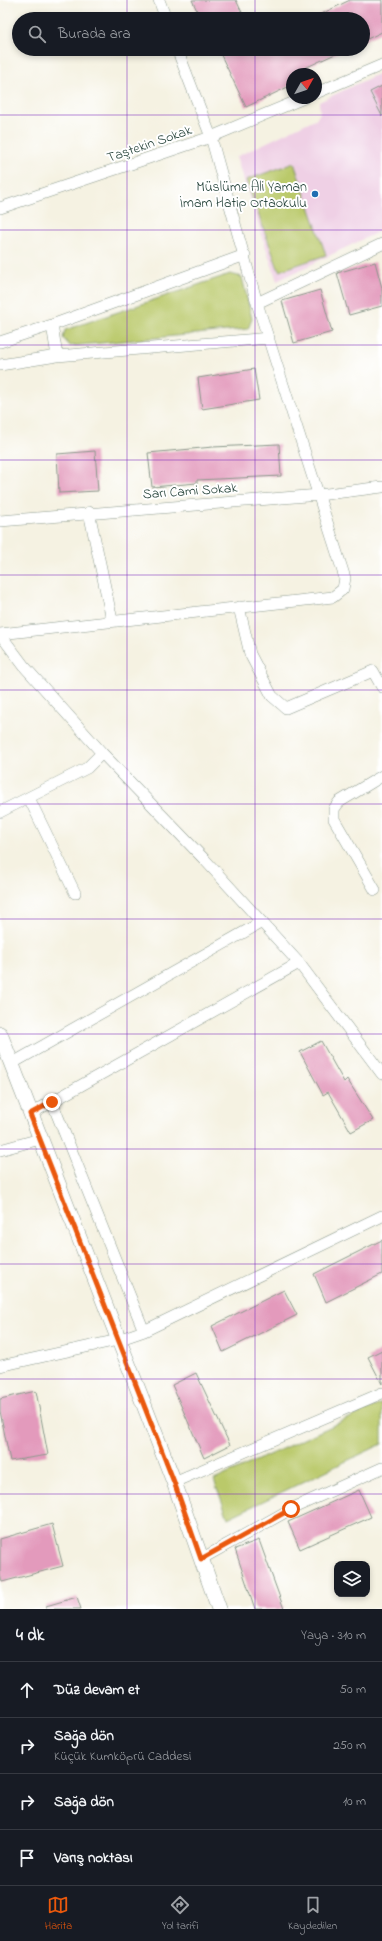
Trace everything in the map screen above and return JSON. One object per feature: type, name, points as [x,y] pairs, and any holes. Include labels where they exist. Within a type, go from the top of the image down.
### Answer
[{"type":"street","points":[[159,0],[163,12]]},
{"type":"street","points":[[180,56],[211,138],[245,255],[257,303],[345,578],[343,589],[333,597],[112,620],[0,634],[24,666],[102,753],[205,860],[299,963],[382,1074]]},
{"type":"street","points":[[322,90],[382,65]]},
{"type":"street","name":"Taştekin Sokak","points":[[0,208],[211,138],[290,104]]},
{"type":"street","points":[[257,303],[382,244]]},
{"type":"street","points":[[0,342],[52,325],[245,255]]},
{"type":"street","points":[[52,325],[57,356]]},
{"type":"street","points":[[0,365],[57,356],[269,338]]},
{"type":"street","name":"Sarı Cami Sokak","points":[[0,521],[89,512],[318,495],[382,488]]},
{"type":"street","points":[[89,512],[112,620]]},
{"type":"street","points":[[239,606],[250,654],[272,696],[286,708],[373,671],[382,687]]},
{"type":"street","points":[[0,812],[87,768],[102,753]]},
{"type":"street","points":[[375,890],[334,819],[334,809],[339,802],[382,776]]},
{"type":"street","points":[[29,798],[75,893]]},
{"type":"street","points":[[11,1064],[262,922]]},
{"type":"street","points":[[30,1114],[299,963]]},
{"type":"street","points":[[0,1034],[174,1482],[219,1609]]},
{"type":"street","points":[[52,1102],[144,1331]]},
{"type":"street","points":[[0,1150],[40,1139]]},
{"type":"street","points":[[0,1366],[118,1340],[144,1331],[382,1216]]},
{"type":"street","points":[[174,1482],[382,1393]]},
{"type":"street","points":[[201,1559],[291,1509],[382,1468]]},
{"type":"shaded area","name":"Müslüme Ali Yaman İmam Hatip Ortaokulu","points":[[382,72],[382,230],[277,281],[236,157],[317,118],[320,113],[319,104],[322,104],[322,101]]},
{"type":"green space","points":[[294,163],[326,255],[279,271],[246,180]]},
{"type":"green space","points":[[230,274],[242,277],[252,319],[248,329],[70,346],[63,338],[65,330]]},
{"type":"green space","points":[[382,1403],[382,1444],[228,1518],[214,1480]]},
{"type":"building","points":[[192,0],[236,0],[242,12],[198,12]]},
{"type":"building","points":[[350,0],[382,0],[382,32],[370,38],[370,12],[325,12]]},
{"type":"building","points":[[221,56],[331,56],[305,68],[286,68],[286,88],[246,107]]},
{"type":"building","points":[[382,86],[382,116],[370,92]]},
{"type":"building","points":[[375,262],[382,288],[382,306],[349,315],[337,273]]},
{"type":"building","points":[[320,290],[332,332],[294,343],[282,301]]},
{"type":"building","points":[[254,369],[259,400],[202,409],[198,378]]},
{"type":"building","points":[[279,444],[281,476],[197,480],[197,483],[152,487],[148,453],[213,447]]},
{"type":"building","points":[[95,451],[98,491],[59,493],[57,454]]},
{"type":"building","points":[[321,1041],[344,1082],[347,1079],[373,1120],[351,1132],[328,1092],[323,1095],[300,1052]]},
{"type":"building","points":[[382,1240],[382,1274],[326,1302],[314,1274]]},
{"type":"building","points":[[284,1290],[297,1315],[223,1352],[212,1326]]},
{"type":"building","points":[[382,1350],[382,1384],[368,1357]]},
{"type":"building","points":[[196,1373],[230,1445],[204,1458],[172,1385]]},
{"type":"building","points":[[36,1391],[48,1455],[10,1461],[0,1411],[0,1399]]},
{"type":"building","points":[[359,1490],[371,1517],[300,1549],[288,1522]]},
{"type":"building","points":[[52,1524],[63,1566],[2,1582],[0,1575],[0,1539]]},
{"type":"building","points":[[259,1540],[284,1609],[255,1609],[235,1549]]},
{"type":"building","points":[[77,1597],[81,1609],[46,1609],[46,1606]]},
{"type":"place","name":"Müslüme Ali Yaman İmam Hatip Ortaokulu","points":[[315,194]]},
{"type":"route","points":[[52,1102],[30,1114],[174,1482],[201,1559],[291,1509]]}]
